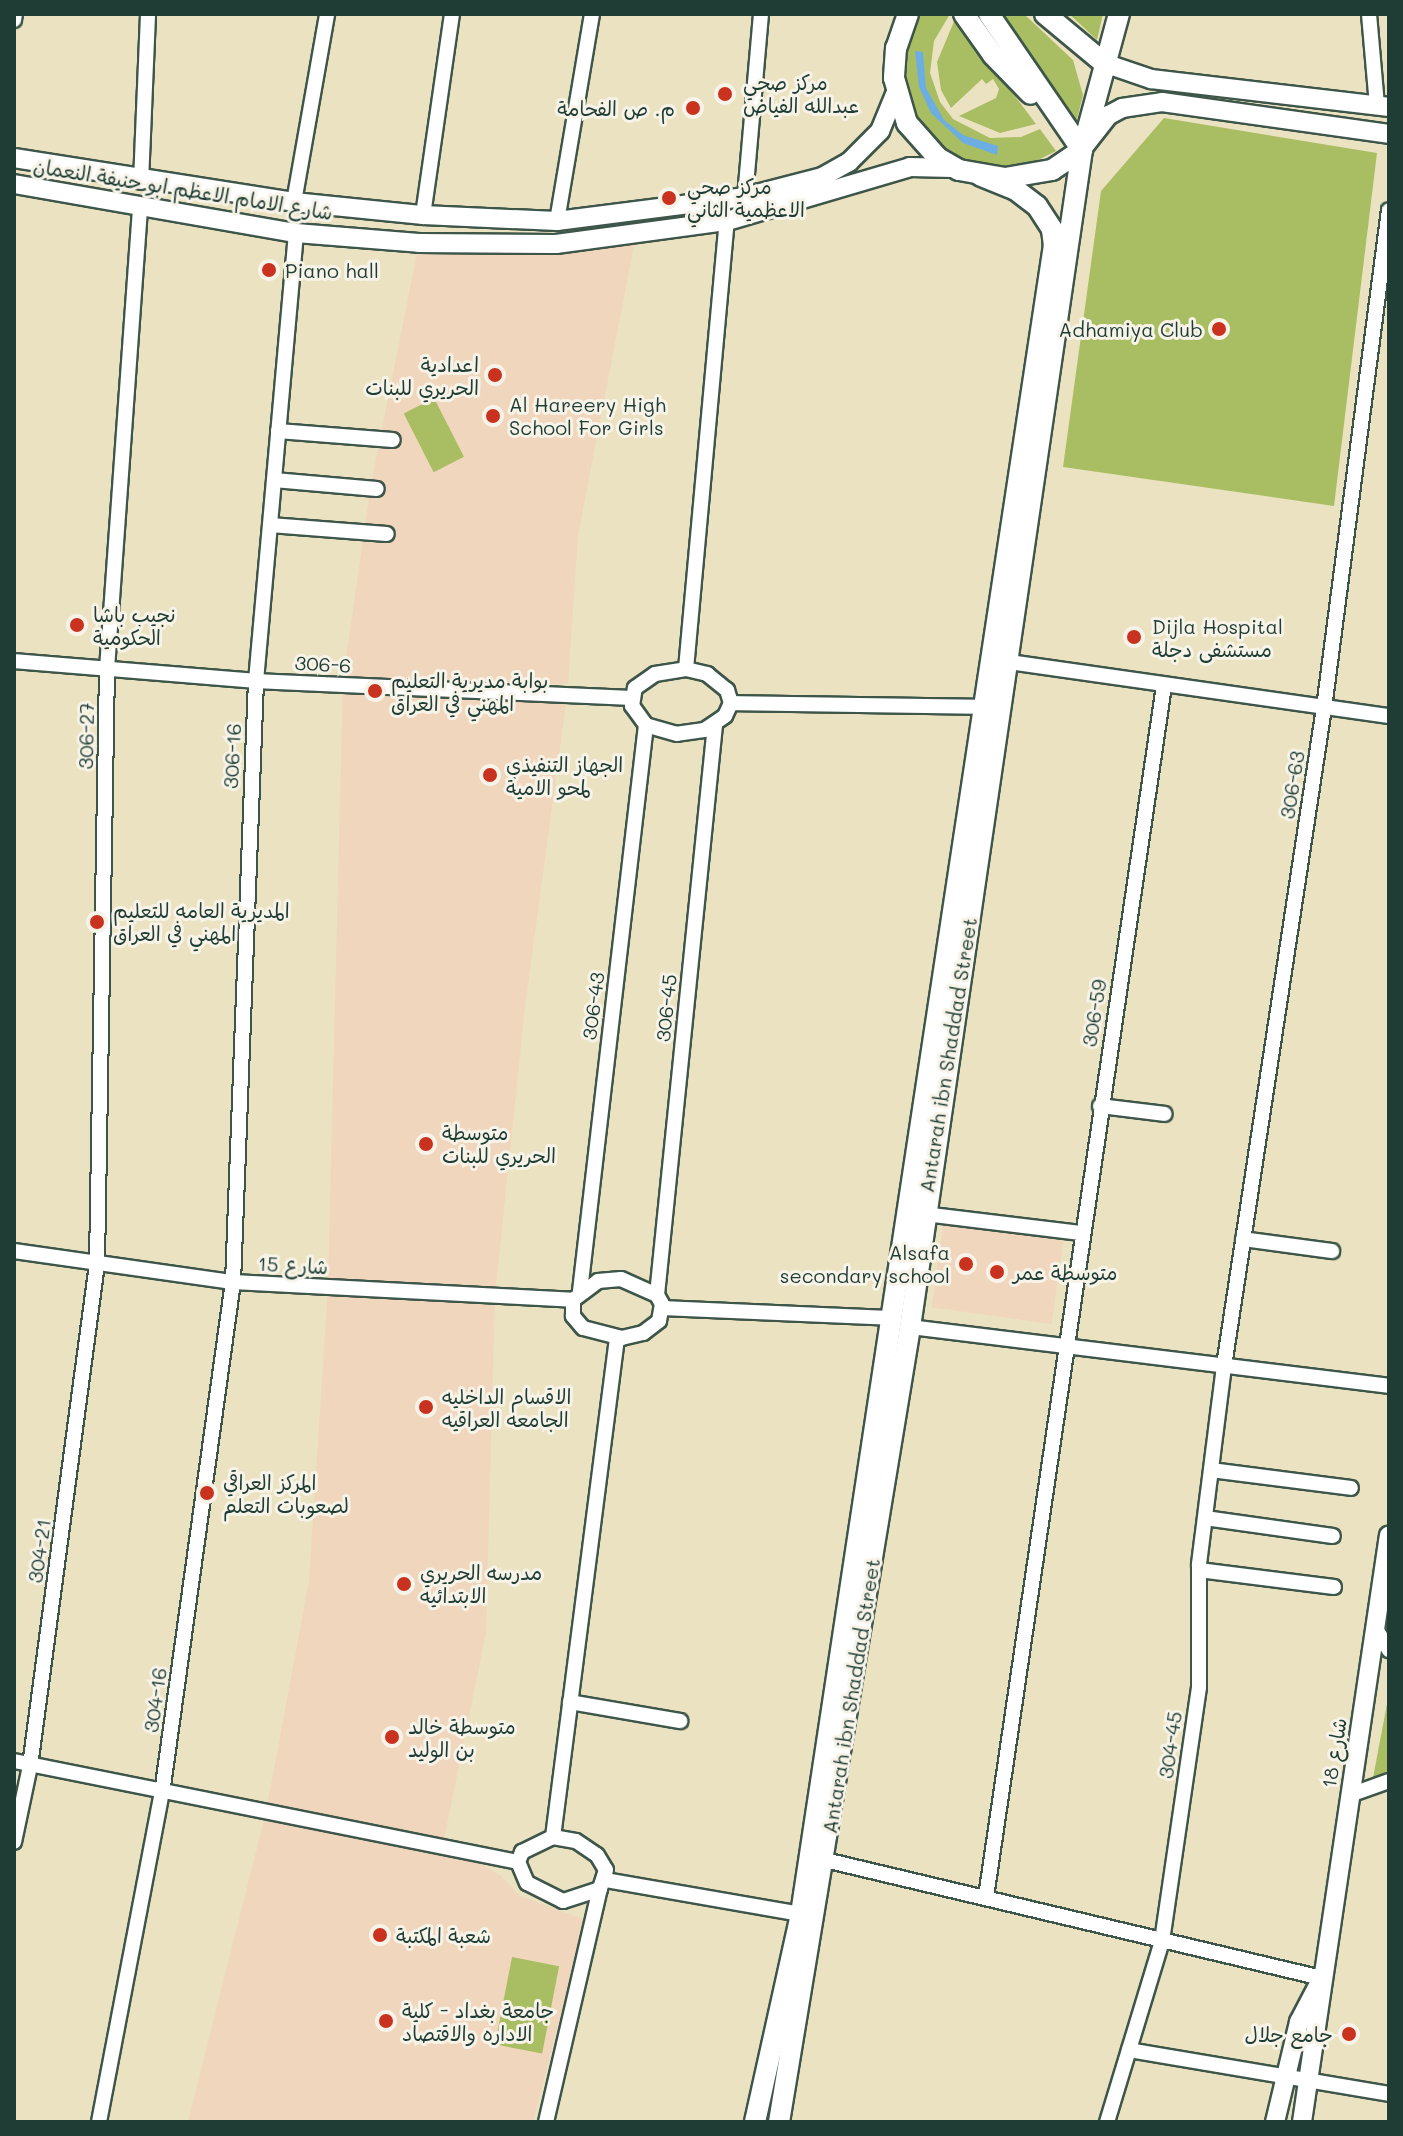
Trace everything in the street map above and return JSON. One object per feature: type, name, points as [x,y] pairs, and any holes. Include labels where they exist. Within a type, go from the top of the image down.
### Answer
[{"type":"main road","points":[[908,14],[896,48],[896,92],[921,143],[959,170],[981,176],[1032,176],[1052,170],[1082,150],[1109,115],[1138,103],[1162,102],[1389,134]]},
{"type":"main road","points":[[964,14],[993,55],[1052,112]]},
{"type":"main road","points":[[989,14],[1052,112],[1082,150]]},
{"type":"main road","points":[[1045,14],[1104,63],[1151,79],[1383,106]]},
{"type":"main road","name":"Antarah ibn Shaddad Street","points":[[755,2122],[801,1914],[902,1322],[924,1214],[1009,662],[1082,150],[1119,14]]},
{"type":"main road","name":"شارع الامام الاعظم ابو حنيفة النعمان","points":[[14,158],[141,182],[294,202],[423,215],[557,221],[745,197],[822,177],[849,162],[880,131],[896,92]]},
{"type":"main road","name":"شارع الامام الاعظم ابو حنيفة النعمان","points":[[14,184],[140,209],[296,233],[419,243],[556,244],[727,221],[910,167],[959,170]]},
{"type":"main road","name":"Antarah ibn Shaddad Street","points":[[779,2122],[825,1860],[986,707],[1054,246],[1052,229],[1037,206],[1016,190],[981,176]]},
{"type":"main road","name":"شارع 18","points":[[1302,2122],[1389,1535]]},
{"type":"main road","name":"شارع 18","points":[[1275,2122],[1303,2010],[1322,1978]]},
{"type":"street","points":[[141,182],[148,14]]},
{"type":"street","points":[[294,202],[327,14]]},
{"type":"street","points":[[423,215],[452,14]]},
{"type":"street","points":[[557,221],[592,14]]},
{"type":"street","points":[[745,197],[761,14]]},
{"type":"street","points":[[1369,14],[1383,106]]},
{"type":"street","name":"306-27","points":[[97,1264],[107,669],[140,209]]},
{"type":"street","name":"306-63","points":[[1224,1366],[1324,708],[1389,210]]},
{"type":"street","points":[[686,669],[727,221]]},
{"type":"street","name":"306-16","points":[[233,1282],[256,681],[296,233]]},
{"type":"street","points":[[278,431],[393,440]]},
{"type":"street","points":[[274,480],[377,489]]},
{"type":"street","points":[[270,525],[387,534]]},
{"type":"street","name":"306-6","points":[[14,661],[256,681],[631,698]]},
{"type":"street","points":[[1009,662],[1389,716]]},
{"type":"street","points":[[686,669],[718,681],[731,703],[715,725],[677,734],[646,725],[635,714],[631,698],[655,674],[686,669]]},
{"type":"street","name":"306-59","points":[[986,1897],[1080,1233],[1164,686]]},
{"type":"street","points":[[731,703],[986,707]]},
{"type":"street","name":"306-43","points":[[576,1295],[646,725]]},
{"type":"street","name":"306-45","points":[[660,1302],[715,725]]},
{"type":"street","points":[[1100,1106],[1165,1114]]},
{"type":"street","points":[[924,1214],[1080,1233]]},
{"type":"street","points":[[1243,1239],[1332,1251]]},
{"type":"street","name":"شارع 15","points":[[14,1251],[233,1282],[576,1295],[598,1281],[621,1279],[660,1302],[902,1322],[1064,1346],[1389,1386]]},
{"type":"street","name":"304-21","points":[[14,1842],[30,1766],[97,1264]]},
{"type":"street","name":"304-16","points":[[99,2122],[162,1793],[233,1282]]},
{"type":"street","points":[[576,1295],[573,1316],[583,1328],[617,1338],[652,1328],[660,1302]]},
{"type":"street","points":[[553,1837],[617,1338]]},
{"type":"street","name":"304-45","points":[[1107,2122],[1162,1941],[1202,1659],[1199,1570],[1224,1366]]},
{"type":"street","points":[[1211,1470],[1351,1488]]},
{"type":"street","points":[[1205,1518],[1333,1536]]},
{"type":"street","points":[[1199,1570],[1334,1587]]},
{"type":"street","points":[[1375,1627],[1389,1650]]},
{"type":"street","points":[[570,1702],[680,1721]]},
{"type":"street","points":[[14,1761],[518,1862]]},
{"type":"street","points":[[1350,1795],[1389,1781]]},
{"type":"street","points":[[518,1862],[529,1846],[553,1837],[591,1848],[606,1870],[546,2122]]},
{"type":"street","points":[[825,1860],[1322,1978]]},
{"type":"street","points":[[518,1862],[527,1883],[553,1899],[573,1901],[603,1884],[801,1914]]},
{"type":"street","points":[[1129,2050],[1389,2094]]},
{"type":"shaded area","points":[[636,235],[578,535],[568,684],[359,681],[566,703],[525,1007],[495,1295],[486,1633],[443,1844],[500,1875],[520,1896],[585,1920],[533,2122],[188,2122],[266,1812],[309,1581],[328,1287],[343,680],[371,484],[419,243]]},
{"type":"shaded area","name":"متوسطة عمر","points":[[944,1220],[1064,1237],[1052,1324],[932,1307]]},
{"type":"green space","points":[[915,14],[950,14],[934,41],[930,73],[940,102],[953,119],[990,138],[1021,137],[1040,129],[1056,151],[1032,163],[986,167],[950,155],[926,135],[913,119],[899,70]]},
{"type":"green space","points":[[1004,14],[1024,14],[1073,60],[1083,95],[1076,123]]},
{"type":"green space","points":[[1069,14],[1103,14],[1097,40],[1080,24]]},
{"type":"green space","points":[[955,19],[1036,124],[1000,133],[959,116],[996,98],[999,89],[993,79],[986,84],[982,79],[951,108],[941,90],[937,62]]},
{"type":"green space","name":"Adhamiya Club","points":[[1164,118],[1377,153],[1334,506],[1063,467],[1101,191]]},
{"type":"green space","points":[[434,398],[464,457],[434,472],[404,413]]},
{"type":"green space","points":[[1389,1693],[1389,1772],[1373,1778]]},
{"type":"green space","points":[[512,1957],[559,1966],[542,2054],[495,2044]]},
{"type":"water","points":[[915,51],[923,52],[926,88],[944,120],[963,135],[998,146],[997,155],[963,143],[931,113],[919,87]]},
{"type":"place","name":"مركز صحي عبدالله الفياض","points":[[725,94]]},
{"type":"place","name":"م. ص الفحامة","points":[[693,108]]},
{"type":"place","name":"مركز صحي الاعظمية الثاني","points":[[669,198]]},
{"type":"place","name":"Piano hall","points":[[269,270]]},
{"type":"place","name":"Adhamiya Club","points":[[1219,329]]},
{"type":"place","name":"اعدادية الحريري للبنات","points":[[495,375]]},
{"type":"place","name":"Al Hareery High School For Girls","points":[[493,416]]},
{"type":"place","name":"نجيب باشا الحكومية","points":[[77,625]]},
{"type":"place","name":"Dijla Hospital مستشفى دجلة","points":[[1134,637]]},
{"type":"place","name":"بوابة مديرية التعليم المهني في العراق","points":[[375,691]]},
{"type":"place","name":"الجهاز التنفيذي لمحو الامية","points":[[490,775]]},
{"type":"place","name":"المديرية العامه للتعليم المهني في العراق","points":[[97,922]]},
{"type":"place","name":"متوسطة الحريري للبنات","points":[[426,1144]]},
{"type":"place","name":"Alsafa secondary school","points":[[966,1264]]},
{"type":"place","name":"متوسطة عمر","points":[[997,1272]]},
{"type":"place","name":"الاقسام الداخليه الجامعه العراقيه","points":[[426,1407]]},
{"type":"place","name":"المركز العراقي لصعوبات التعلم","points":[[207,1493]]},
{"type":"place","name":"مدرسه الحريري الابتدائيه","points":[[404,1584]]},
{"type":"place","name":"متوسطة خالد بن الوليد","points":[[392,1737]]},
{"type":"place","name":"شعبة المكتبة","points":[[380,1935]]},
{"type":"place","name":"جامعة بغداد - كلية الاداره والاقتصاد","points":[[386,2021]]},
{"type":"place","name":"جامع جلال","points":[[1349,2034]]}]
